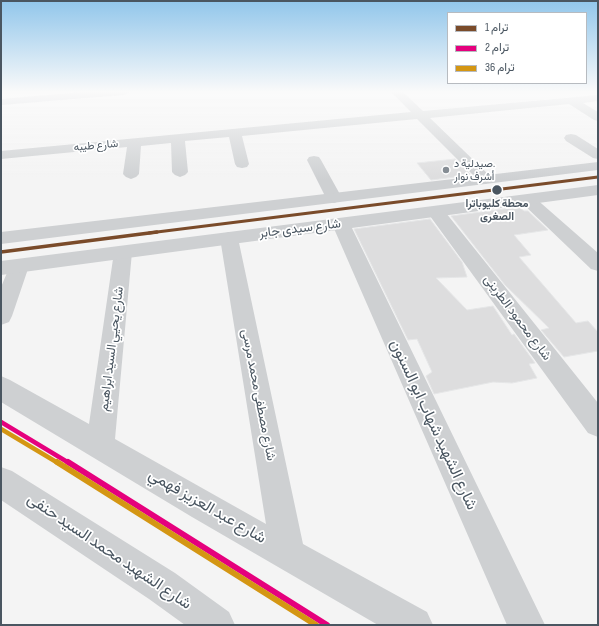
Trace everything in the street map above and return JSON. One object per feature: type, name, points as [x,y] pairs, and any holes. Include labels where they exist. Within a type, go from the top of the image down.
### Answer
[{"type":"street","name":"شارع طيبه","points":[[1,155],[357,121]]},
{"type":"street","points":[[427,121],[485,180]]},
{"type":"street","points":[[235,133],[242,164]]},
{"type":"street","points":[[178,138],[180,172]]},
{"type":"street","points":[[571,138],[598,155]]},
{"type":"street","points":[[131,174],[134,142]]},
{"type":"street","points":[[314,160],[334,198]]},
{"type":"street","name":"شارع سيدى جابر","points":[[1,238],[598,166]]},
{"type":"street","name":"شارع سيدى جابر","points":[[10,267],[598,190]]},
{"type":"street","points":[[528,200],[598,264]]},
{"type":"street","name":"شارع محمود الطرينى","points":[[436,212],[598,424]]},
{"type":"street","name":"شارع الشهيد شهاب ابو السنون","points":[[340,224],[526,625]]},
{"type":"street","name":"شارع مصطفى محمد مرسى","points":[[229,238],[288,552]]},
{"type":"street","name":"شارع يحيي السيد ابراهيم","points":[[100,445],[123,252]]},
{"type":"street","points":[[1,316],[10,267]]},
{"type":"street","name":"شارع عبد العزيز فهمي","points":[[1,388],[203,506],[288,552],[414,625]]},
{"type":"street","name":"شارع الشهيد محمد السيد حنفى","points":[[1,482],[156,582],[216,625]]},
{"type":"building","name":"صيدلية د. أشرف نوار","points":[[455,159],[471,175],[431,180],[417,163]]},
{"type":"building","points":[[519,207],[524,211],[528,211],[548,230],[514,235],[531,255],[519,257],[576,323],[588,321],[598,332],[598,351],[564,357],[541,330],[549,328],[505,285],[451,216]]},
{"type":"building","points":[[430,219],[462,262],[467,277],[436,278],[467,310],[493,306],[512,335],[514,334],[535,363],[529,364],[537,378],[512,383],[493,382],[434,394],[426,376],[432,372],[417,339],[408,340],[354,229]]},
{"type":"tram line","name":"1","points":[[1,252],[598,177]]},
{"type":"tram line","name":"2","points":[[1,422],[35,441],[327,625]]},
{"type":"tram line","name":"36","points":[[1,429],[32,446],[316,625]]},
{"type":"place","name":"صيدلية د. أشرف نوار","points":[[446,170]]},
{"type":"place","name":"محطة كليوباترا الصغرى","points":[[497,190]]}]
